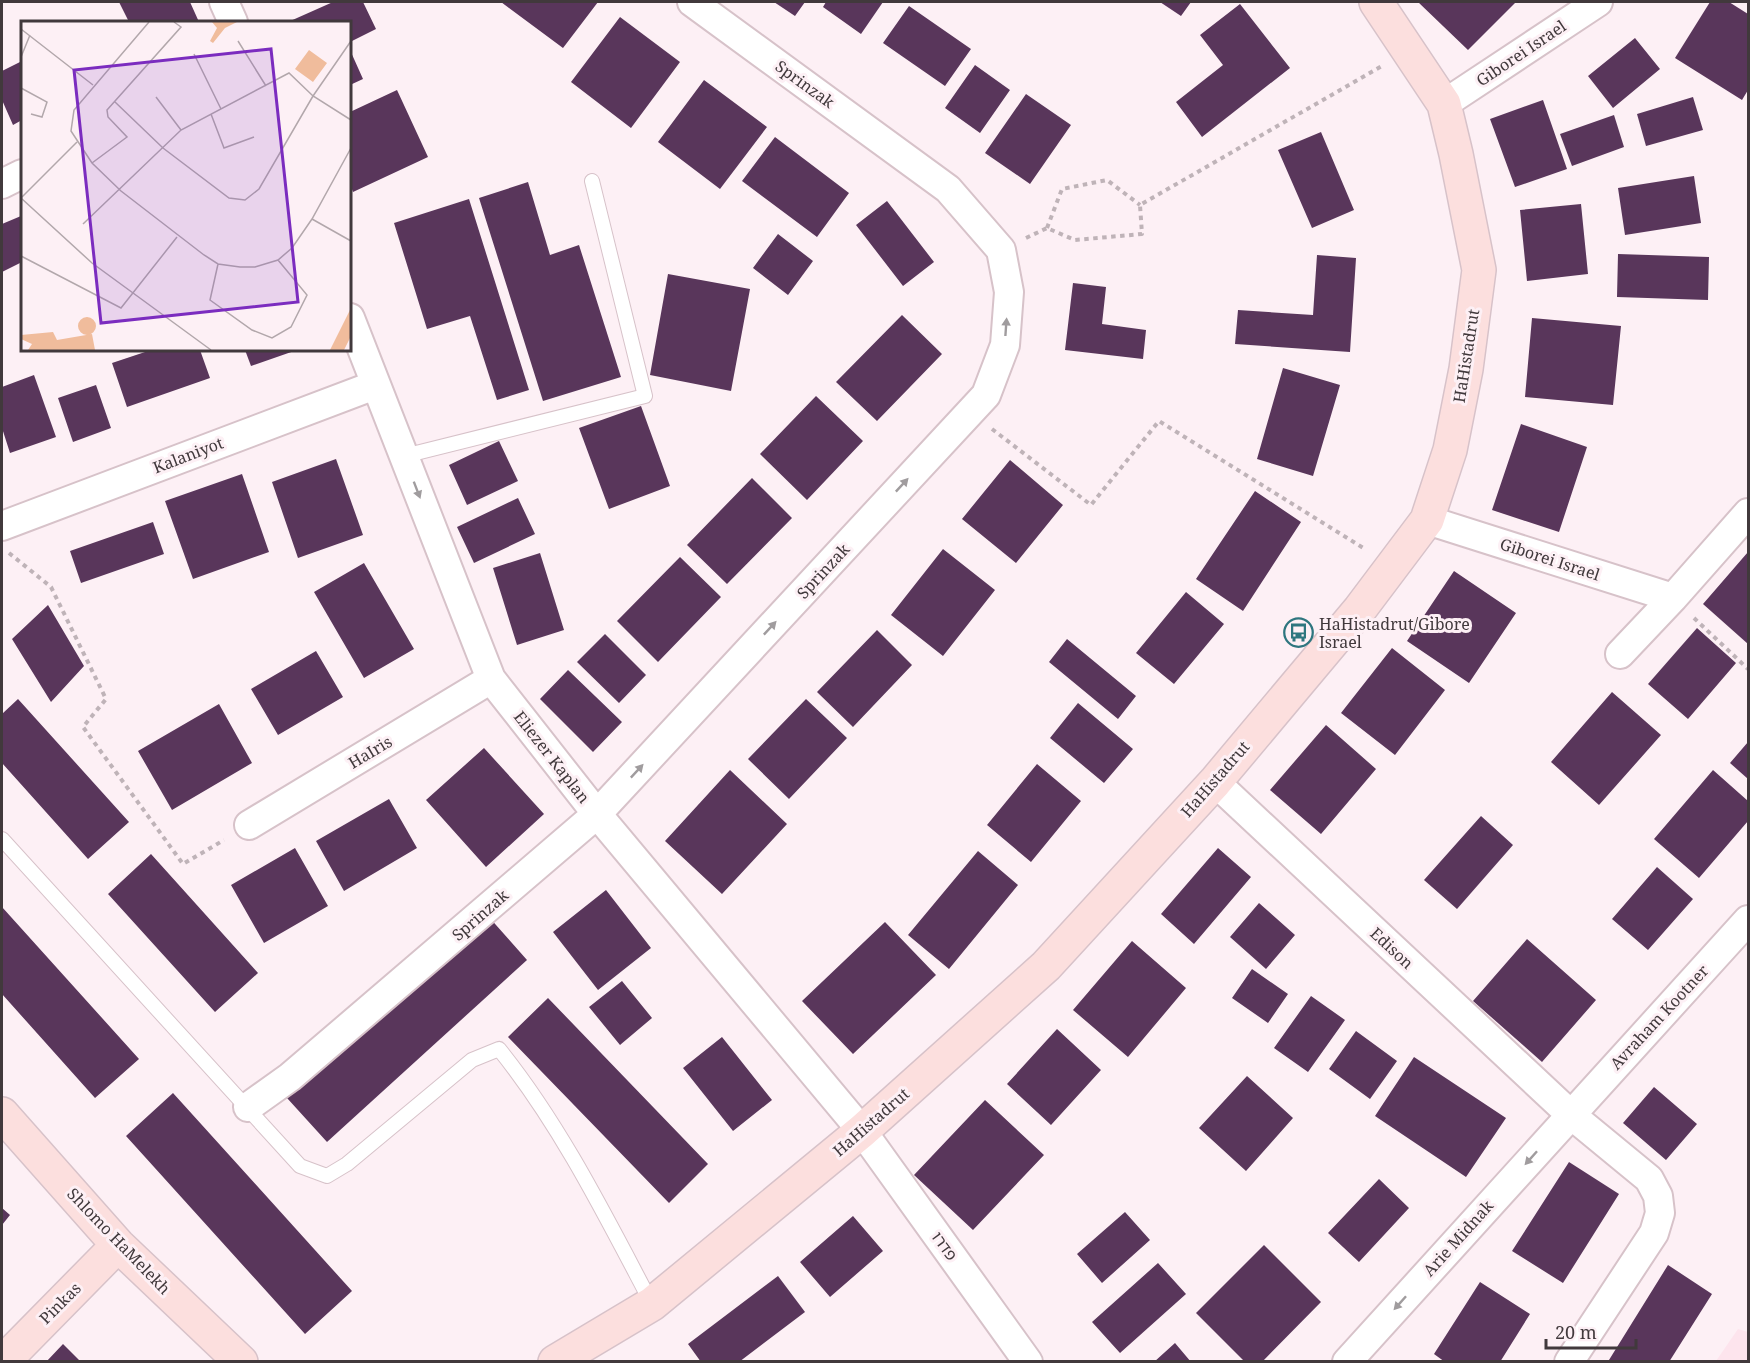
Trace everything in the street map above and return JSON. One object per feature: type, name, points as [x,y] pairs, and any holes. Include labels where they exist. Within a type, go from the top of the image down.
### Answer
[{"type":"street","points":[[224,2],[233,21]]},
{"type":"street","name":"Sprinzak","points":[[248,1107],[290,1077],[597,814],[986,395],[1005,345],[1009,292],[1001,250],[948,189],[692,2]]},
{"type":"street","name":"HaHistadrut","points":[[555,1362],[652,1304],[862,1131],[1046,966],[1215,782],[1360,609],[1427,520],[1450,450],[1466,369],[1479,270],[1444,104],[1376,2]]},
{"type":"street","name":"Giborei Israel","points":[[1444,104],[1598,2]]},
{"type":"street","points":[[2,184],[21,174]]},
{"type":"street","name":"Eliezer Kaplan","points":[[351,321],[491,679],[597,814],[862,1131]]},
{"type":"street","name":"Kalaniyot","points":[[2,526],[375,385]]},
{"type":"street","points":[[1620,654],[1749,513]]},
{"type":"street","name":"Giborei Israel","points":[[1427,520],[1673,598]]},
{"type":"street","name":"HaIris","points":[[249,825],[491,679]]},
{"type":"street","name":"Edison","points":[[1215,782],[1570,1114],[1649,1179],[1658,1196],[1660,1213],[1654,1233],[1569,1362]]},
{"type":"street","name":"Avraham Kootner","points":[[1570,1114],[1749,920]]},
{"type":"street","name":"Shlomo HaMelekh","points":[[2,1114],[118,1245],[241,1362]]},
{"type":"street","name":"Arie Midnak","points":[[1347,1362],[1570,1114]]},
{"type":"street","name":"פדרו","points":[[862,1131],[1028,1362]]},
{"type":"street","name":"Pinkas","points":[[3,1362],[118,1245]]},
{"type":"lane","points":[[404,456],[645,396],[592,181]]},
{"type":"lane","points":[[2,839],[300,1166],[327,1176],[346,1164],[472,1060],[499,1049],[525,1082],[594,1195],[652,1304]]},
{"type":"path","points":[[1140,204],[1409,51]]},
{"type":"path","points":[[1001,250],[1047,228],[1062,189],[1107,180],[1140,204]]},
{"type":"path","points":[[1047,228],[1075,240],[1142,234],[1140,204]]},
{"type":"path","points":[[970,413],[1091,505],[1159,421],[1393,566]]},
{"type":"path","points":[[2,547],[51,587],[106,699],[83,727],[183,864],[249,825]]},
{"type":"path","points":[[1673,598],[1749,669]]},
{"type":"shaded area","points":[[1738,1329],[1748,1332],[1748,1361],[1716,1361]]},
{"type":"building","points":[[119,2],[190,2],[199,21],[128,21]]},
{"type":"building","points":[[333,2],[363,2],[376,29],[351,42],[351,21],[290,21]]},
{"type":"building","points":[[501,2],[598,2],[563,48]]},
{"type":"building","points":[[774,2],[805,2],[795,16]]},
{"type":"building","points":[[826,2],[883,2],[861,34],[823,7]]},
{"type":"building","points":[[1160,2],[1191,2],[1181,16]]},
{"type":"building","points":[[1418,2],[1516,2],[1468,50]]},
{"type":"building","points":[[1710,2],[1729,2],[1748,14],[1748,90],[1742,100],[1675,58]]},
{"type":"building","points":[[1240,4],[1290,68],[1202,137],[1176,102],[1223,65],[1200,35]]},
{"type":"building","points":[[909,6],[971,49],[945,86],[883,43]]},
{"type":"building","points":[[620,17],[680,62],[631,128],[571,82]]},
{"type":"building","points":[[1635,38],[1660,69],[1613,108],[1588,76]]},
{"type":"building","points":[[351,52],[363,79],[351,85]]},
{"type":"building","points":[[21,62],[21,121],[13,125],[2,100],[2,71]]},
{"type":"building","points":[[975,65],[1010,90],[980,133],[945,108]]},
{"type":"building","points":[[704,80],[767,127],[720,189],[658,142]]},
{"type":"building","points":[[397,90],[428,157],[353,192],[351,187],[351,112]]},
{"type":"building","points":[[1026,94],[1071,125],[1030,184],[985,153]]},
{"type":"building","points":[[1693,97],[1703,130],[1646,146],[1637,114]]},
{"type":"building","points":[[1543,100],[1567,169],[1515,187],[1490,119]]},
{"type":"building","points":[[1614,115],[1624,147],[1572,166],[1560,134]]},
{"type":"building","points":[[1321,132],[1354,210],[1312,228],[1278,150]]},
{"type":"building","points":[[775,137],[849,193],[817,237],[742,181]]},
{"type":"building","points":[[1694,176],[1701,223],[1625,235],[1618,188]]},
{"type":"building","points":[[528,182],[550,255],[579,245],[621,377],[543,401],[479,198]]},
{"type":"building","points":[[469,199],[529,390],[497,400],[470,316],[427,329],[394,223]]},
{"type":"building","points":[[887,201],[934,262],[903,286],[856,225]]},
{"type":"building","points":[[1581,204],[1588,274],[1527,281],[1520,210]]},
{"type":"building","points":[[21,216],[21,262],[2,272],[2,224]]},
{"type":"building","points":[[778,234],[813,261],[788,295],[753,268]]},
{"type":"building","points":[[1618,254],[1709,257],[1708,300],[1617,297]]},
{"type":"building","points":[[1317,255],[1356,258],[1350,352],[1235,344],[1238,310],[1313,315]]},
{"type":"building","points":[[668,274],[750,289],[731,391],[650,375]]},
{"type":"building","points":[[1073,283],[1106,287],[1102,324],[1146,330],[1143,359],[1065,350]]},
{"type":"building","points":[[902,315],[942,354],[877,421],[836,382]]},
{"type":"building","points":[[1532,318],[1621,326],[1613,405],[1525,397]]},
{"type":"building","points":[[148,351],[200,351],[210,378],[127,407],[112,363]]},
{"type":"building","points":[[245,351],[294,351],[251,366]]},
{"type":"building","points":[[1283,368],[1340,385],[1313,476],[1257,459]]},
{"type":"building","points":[[34,375],[56,437],[10,453],[2,428],[2,387]]},
{"type":"building","points":[[96,385],[111,428],[73,442],[58,398]]},
{"type":"building","points":[[816,396],[863,441],[807,500],[760,454]]},
{"type":"building","points":[[641,406],[670,486],[609,509],[579,428]]},
{"type":"building","points":[[1521,424],[1587,447],[1559,532],[1492,510]]},
{"type":"building","points":[[499,441],[518,481],[467,505],[449,465]]},
{"type":"building","points":[[336,459],[363,535],[298,558],[272,482]]},
{"type":"building","points":[[1010,460],[1063,505],[1016,563],[962,519]]},
{"type":"building","points":[[242,474],[269,552],[193,579],[165,501]]},
{"type":"building","points":[[752,478],[792,518],[727,584],[687,545]]},
{"type":"building","points":[[1255,491],[1301,522],[1243,611],[1196,579]]},
{"type":"building","points":[[518,498],[535,534],[474,563],[457,527]]},
{"type":"building","points":[[153,522],[164,554],[81,583],[70,551]]},
{"type":"building","points":[[943,549],[995,590],[943,656],[891,615]]},
{"type":"building","points":[[1748,552],[1748,644],[1703,604]]},
{"type":"building","points":[[540,553],[564,630],[517,645],[493,568]]},
{"type":"building","points":[[680,557],[721,597],[658,662],[617,621]]},
{"type":"building","points":[[364,563],[414,649],[364,678],[314,592]]},
{"type":"building","points":[[1454,571],[1516,613],[1469,683],[1407,641]]},
{"type":"building","points":[[1186,592],[1224,624],[1174,684],[1136,653]]},
{"type":"building","points":[[48,605],[84,666],[51,702],[12,639]]},
{"type":"building","points":[[1697,628],[1736,663],[1688,719],[1648,684]]},
{"type":"building","points":[[877,630],[912,665],[853,727],[817,692]]},
{"type":"building","points":[[605,634],[646,675],[619,703],[577,662]]},
{"type":"building","points":[[1067,639],[1136,696],[1118,719],[1049,662]]},
{"type":"building","points":[[1392,648],[1445,690],[1395,755],[1341,713]]},
{"type":"building","points":[[316,651],[343,697],[278,735],[251,689]]},
{"type":"building","points":[[568,670],[622,722],[593,752],[540,699]]},
{"type":"building","points":[[1612,692],[1661,735],[1599,805],[1551,762]]},
{"type":"building","points":[[18,699],[129,822],[88,859],[2,763],[2,714]]},
{"type":"building","points":[[806,699],[847,738],[789,799],[748,759]]},
{"type":"building","points":[[1078,703],[1133,749],[1104,783],[1050,738]]},
{"type":"building","points":[[219,704],[252,763],[172,810],[138,751]]},
{"type":"building","points":[[1326,725],[1376,769],[1321,834],[1270,790]]},
{"type":"building","points":[[1748,742],[1748,779],[1730,763]]},
{"type":"building","points":[[484,748],[544,814],[486,867],[426,800]]},
{"type":"building","points":[[1037,764],[1081,801],[1031,862],[987,825]]},
{"type":"building","points":[[730,770],[787,824],[722,894],[665,841]]},
{"type":"building","points":[[1713,770],[1748,801],[1748,821],[1699,878],[1654,839]]},
{"type":"building","points":[[389,799],[417,848],[344,891],[316,841]]},
{"type":"building","points":[[1481,816],[1513,845],[1457,909],[1424,880]]},
{"type":"building","points":[[295,848],[328,906],[264,943],[231,885]]},
{"type":"building","points":[[1218,848],[1251,877],[1194,944],[1161,914]]},
{"type":"building","points":[[978,851],[1018,885],[949,969],[908,935]]},
{"type":"building","points":[[151,854],[258,973],[215,1012],[108,894]]},
{"type":"building","points":[[1657,867],[1693,899],[1648,950],[1612,919]]},
{"type":"building","points":[[606,890],[651,948],[598,990],[553,932]]},
{"type":"building","points":[[1259,903],[1295,935],[1266,969],[1230,937]]},
{"type":"building","points":[[2,907],[139,1059],[95,1098],[2,994]]},
{"type":"building","points":[[488,916],[527,960],[327,1142],[287,1098]]},
{"type":"building","points":[[885,922],[936,975],[853,1054],[802,1001]]},
{"type":"building","points":[[1527,939],[1596,1000],[1542,1062],[1473,1001]]},
{"type":"building","points":[[1132,941],[1186,988],[1128,1057],[1073,1010]]},
{"type":"building","points":[[1252,969],[1288,994],[1268,1023],[1232,998]]},
{"type":"building","points":[[622,981],[652,1018],[620,1045],[589,1007]]},
{"type":"building","points":[[1311,996],[1345,1020],[1308,1072],[1274,1048]]},
{"type":"building","points":[[548,998],[708,1164],[669,1203],[508,1037]]},
{"type":"building","points":[[1057,1029],[1101,1070],[1051,1125],[1007,1084]]},
{"type":"building","points":[[1356,1031],[1397,1061],[1370,1099],[1329,1069]]},
{"type":"building","points":[[722,1037],[772,1100],[733,1131],[683,1068]]},
{"type":"building","points":[[1414,1057],[1506,1118],[1466,1177],[1375,1116]]},
{"type":"building","points":[[1247,1076],[1293,1118],[1246,1171],[1199,1128]]},
{"type":"building","points":[[1654,1087],[1697,1124],[1666,1160],[1623,1123]]},
{"type":"building","points":[[173,1093],[352,1291],[305,1334],[126,1136]]},
{"type":"building","points":[[985,1100],[1044,1155],[973,1230],[914,1175]]},
{"type":"building","points":[[1569,1162],[1619,1194],[1563,1283],[1512,1251]]},
{"type":"building","points":[[1379,1179],[1409,1208],[1359,1262],[1328,1233]]},
{"type":"building","points":[[2,1208],[10,1215],[2,1225]]},
{"type":"building","points":[[1125,1212],[1150,1240],[1102,1283],[1077,1254]]},
{"type":"building","points":[[853,1216],[883,1251],[830,1297],[800,1262]]},
{"type":"building","points":[[1264,1245],[1321,1302],[1262,1362],[1245,1362],[1196,1313]]},
{"type":"building","points":[[1158,1263],[1186,1294],[1120,1353],[1092,1322]]},
{"type":"building","points":[[1668,1265],[1712,1294],[1669,1362],[1611,1362],[1609,1360]]},
{"type":"building","points":[[778,1276],[805,1312],[739,1362],[701,1362],[688,1344]]},
{"type":"building","points":[[1480,1282],[1530,1314],[1500,1362],[1445,1362],[1434,1354]]},
{"type":"building","points":[[1175,1343],[1191,1362],[1154,1362]]},
{"type":"building","points":[[63,1344],[81,1362],[46,1362]]},
{"type":"place","name":"HaHistadrut/Gibore Israel","points":[[1298,633]]}]
